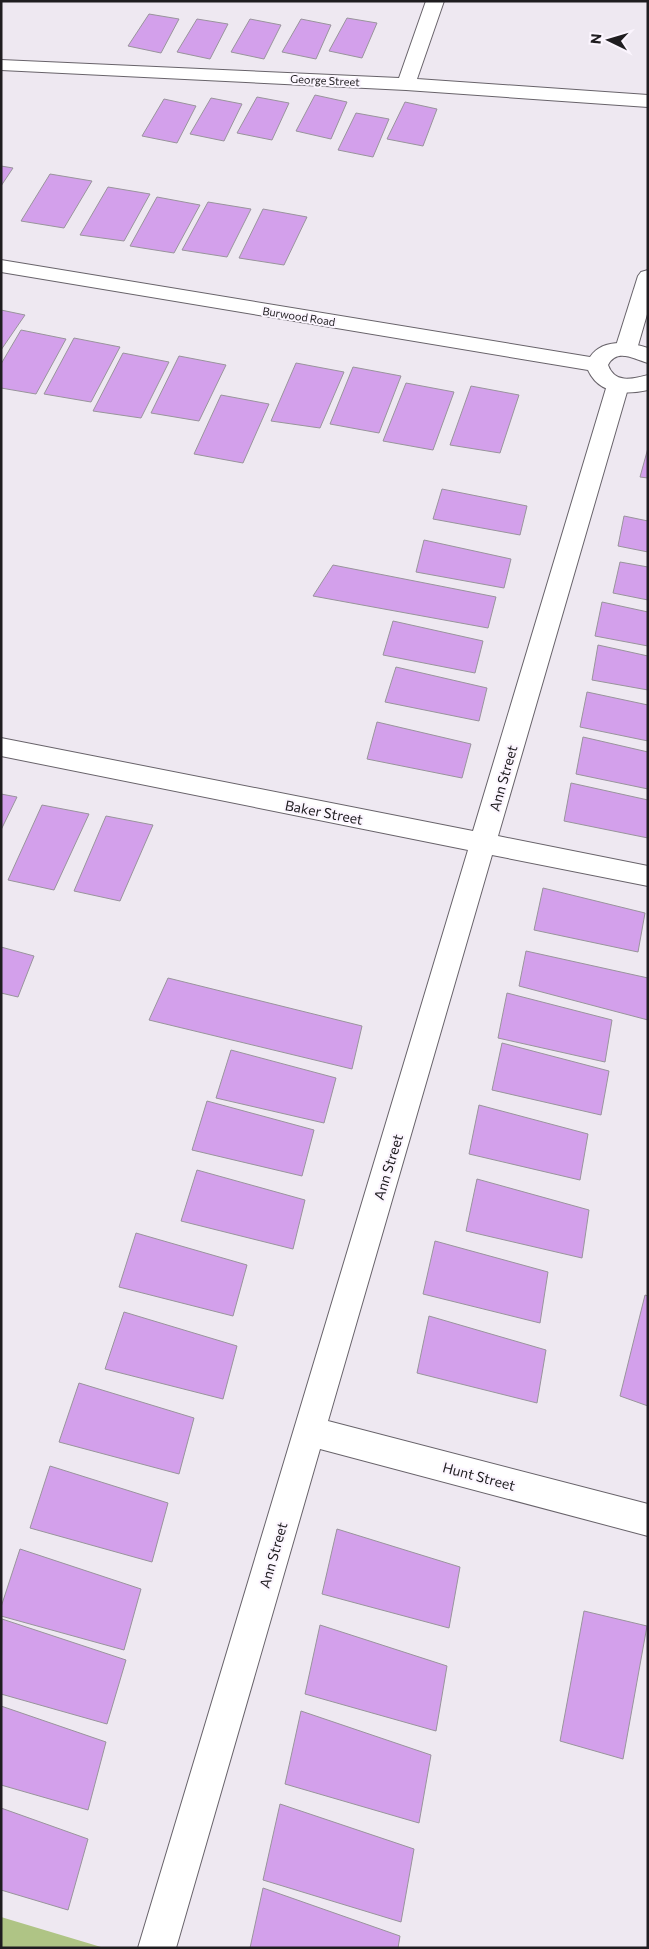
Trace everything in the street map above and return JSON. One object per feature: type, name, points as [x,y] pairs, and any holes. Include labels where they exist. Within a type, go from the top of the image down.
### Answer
[{"type":"street","points":[[406,84],[434,1]]},
{"type":"street","name":"George Street","points":[[1,65],[406,84],[648,101]]},
{"type":"street","name":"Burwood Road","points":[[1,266],[597,365]]},
{"type":"street","points":[[626,349],[648,276]]},
{"type":"street","points":[[648,356],[636,350],[626,349],[603,355],[597,365],[603,377],[618,385],[630,386],[648,382]]},
{"type":"street","name":"Ann Street","points":[[157,1948],[618,385]]},
{"type":"street","name":"Baker Street","points":[[1,746],[648,876]]},
{"type":"street","name":"Hunt Street","points":[[310,1431],[648,1520]]},
{"type":"green space","points":[[1,1917],[101,1947],[1,1948]]},
{"type":"building","points":[[149,14],[179,19],[161,53],[128,46]]},
{"type":"building","points":[[347,18],[377,23],[362,58],[329,51]]},
{"type":"building","points":[[197,19],[228,24],[210,59],[177,52]]},
{"type":"building","points":[[250,19],[281,25],[264,59],[231,52]]},
{"type":"building","points":[[301,19],[331,25],[316,59],[282,52]]},
{"type":"building","points":[[315,95],[347,102],[331,139],[296,131]]},
{"type":"building","points":[[257,97],[289,103],[272,140],[237,133]]},
{"type":"building","points":[[211,98],[242,104],[224,141],[190,134]]},
{"type":"building","points":[[164,99],[196,106],[177,143],[142,136]]},
{"type":"building","points":[[405,102],[437,109],[423,146],[387,139]]},
{"type":"building","points":[[356,113],[389,119],[373,157],[338,150]]},
{"type":"building","points":[[1,166],[13,168],[1,186]]},
{"type":"building","points":[[50,174],[92,181],[64,228],[21,221]]},
{"type":"building","points":[[108,187],[150,194],[124,241],[80,235]]},
{"type":"building","points":[[157,197],[200,205],[174,253],[130,246]]},
{"type":"building","points":[[208,202],[251,209],[227,257],[182,250]]},
{"type":"building","points":[[263,209],[307,217],[284,265],[239,258]]},
{"type":"building","points":[[1,310],[25,315],[1,350]]},
{"type":"building","points":[[21,330],[66,339],[36,394],[1,388],[1,364]]},
{"type":"building","points":[[74,338],[120,347],[91,402],[44,394]]},
{"type":"building","points":[[123,353],[169,362],[141,418],[93,411]]},
{"type":"building","points":[[179,356],[226,365],[199,421],[151,413]]},
{"type":"building","points":[[296,363],[344,372],[320,428],[271,421]]},
{"type":"building","points":[[353,367],[401,376],[379,433],[330,424]]},
{"type":"building","points":[[406,383],[454,392],[433,450],[383,441]]},
{"type":"building","points":[[471,386],[519,395],[500,453],[450,445]]},
{"type":"building","points":[[221,395],[269,404],[243,463],[194,454]]},
{"type":"building","points":[[648,448],[648,478],[640,477]]},
{"type":"building","points":[[442,489],[527,506],[520,535],[433,519]]},
{"type":"building","points":[[624,516],[648,521],[648,552],[618,546]]},
{"type":"building","points":[[424,540],[511,559],[504,588],[416,572]]},
{"type":"building","points":[[620,562],[648,567],[648,600],[613,593]]},
{"type":"building","points":[[333,565],[496,597],[488,628],[313,596]]},
{"type":"building","points":[[602,602],[648,612],[648,646],[595,636]]},
{"type":"building","points":[[393,621],[483,641],[475,673],[383,655]]},
{"type":"building","points":[[598,645],[648,656],[648,690],[592,680]]},
{"type":"building","points":[[396,667],[487,688],[479,721],[385,702]]},
{"type":"building","points":[[587,692],[648,705],[648,741],[580,727]]},
{"type":"building","points":[[377,722],[471,744],[462,778],[367,759]]},
{"type":"building","points":[[583,737],[648,752],[648,789],[576,774]]},
{"type":"building","points":[[571,783],[648,800],[648,838],[564,821]]},
{"type":"building","points":[[1,794],[17,797],[1,830]]},
{"type":"building","points":[[42,805],[89,814],[54,890],[8,880]]},
{"type":"building","points":[[106,816],[153,825],[120,901],[74,891]]},
{"type":"building","points":[[543,888],[645,913],[638,952],[534,930]]},
{"type":"building","points":[[1,947],[34,956],[18,997],[1,993]]},
{"type":"building","points":[[526,951],[648,978],[648,1020],[519,986]]},
{"type":"building","points":[[168,978],[362,1026],[352,1069],[149,1020]]},
{"type":"building","points":[[507,993],[612,1020],[605,1062],[498,1038]]},
{"type":"building","points":[[502,1043],[609,1071],[601,1115],[492,1090]]},
{"type":"building","points":[[231,1050],[336,1078],[324,1123],[216,1098]]},
{"type":"building","points":[[207,1101],[314,1130],[302,1176],[192,1150]]},
{"type":"building","points":[[479,1105],[588,1134],[580,1180],[469,1154]]},
{"type":"building","points":[[197,1170],[305,1200],[293,1249],[181,1221]]},
{"type":"building","points":[[477,1179],[589,1210],[582,1258],[466,1231]]},
{"type":"building","points":[[136,1233],[247,1265],[233,1316],[119,1287]]},
{"type":"building","points":[[435,1241],[548,1272],[540,1323],[423,1294]]},
{"type":"building","points":[[645,1295],[648,1296],[648,1406],[620,1396]]},
{"type":"building","points":[[124,1312],[237,1346],[223,1399],[105,1369]]},
{"type":"building","points":[[429,1316],[546,1350],[537,1403],[417,1373]]},
{"type":"building","points":[[79,1383],[194,1418],[179,1474],[59,1442]]},
{"type":"building","points":[[50,1466],[168,1503],[152,1562],[30,1528]]},
{"type":"building","points":[[337,1529],[460,1567],[449,1628],[322,1594]]},
{"type":"building","points":[[20,1549],[141,1589],[124,1650],[1,1616],[1,1607]]},
{"type":"building","points":[[584,1611],[647,1626],[623,1759],[560,1741]]},
{"type":"building","points":[[2,1619],[126,1660],[107,1724],[1,1694]]},
{"type":"building","points":[[320,1625],[447,1666],[436,1731],[305,1694]]},
{"type":"building","points":[[1,1706],[106,1742],[88,1810],[1,1785]]},
{"type":"building","points":[[301,1711],[431,1755],[419,1823],[285,1784]]},
{"type":"building","points":[[280,1804],[414,1849],[401,1922],[263,1880]]},
{"type":"building","points":[[1,1808],[88,1839],[68,1910],[1,1890]]},
{"type":"building","points":[[263,1888],[400,1936],[398,1948],[250,1948]]}]
